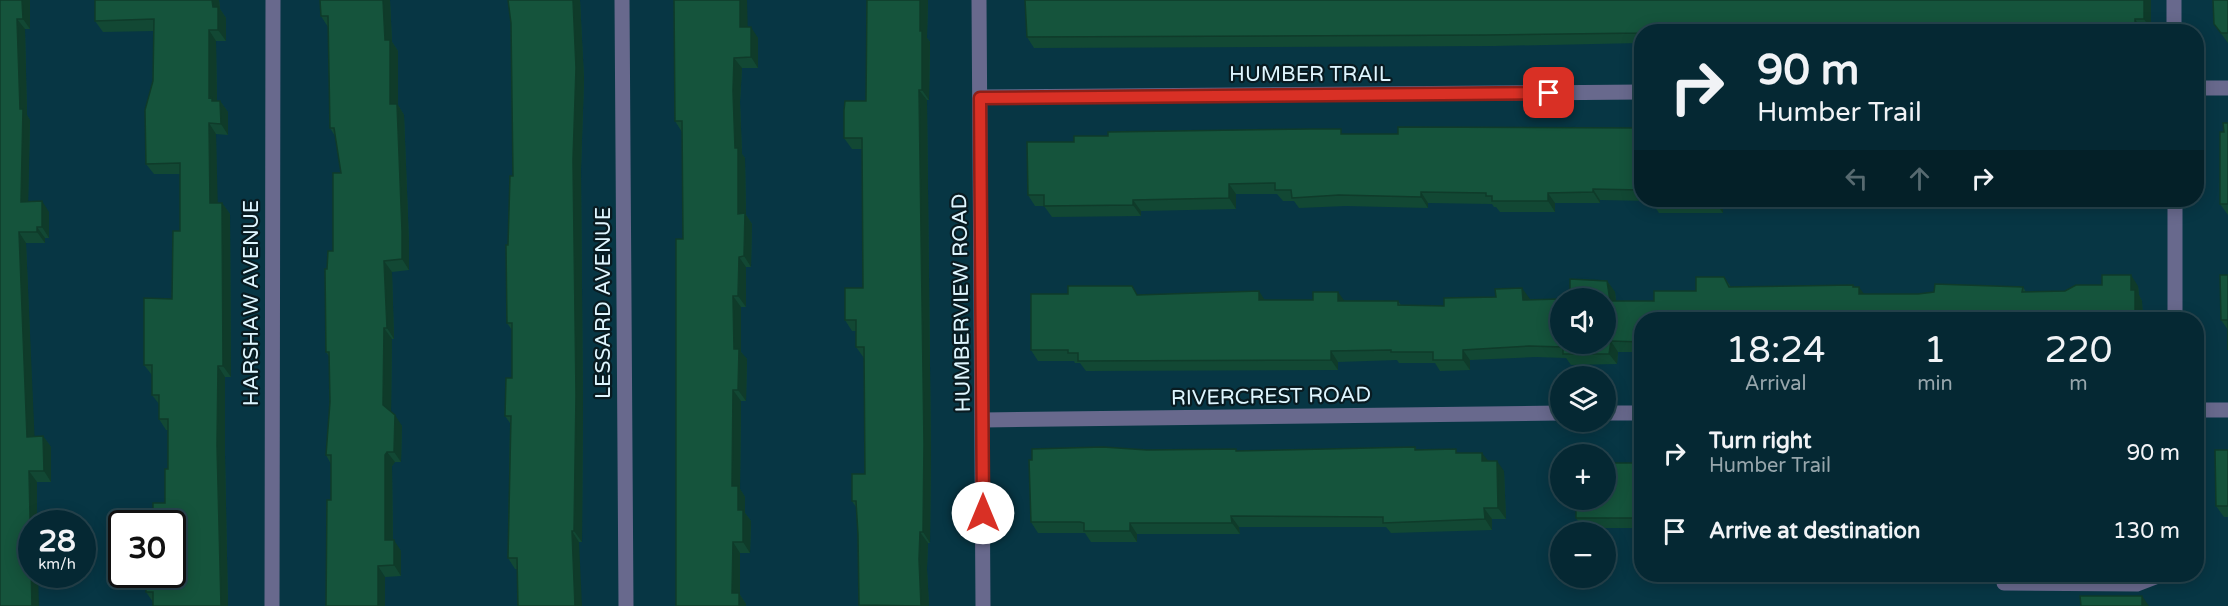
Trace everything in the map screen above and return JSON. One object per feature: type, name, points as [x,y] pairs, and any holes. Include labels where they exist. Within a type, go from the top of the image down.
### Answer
[{"type":"street","name":"HARSHAW AVENUE","points":[[272,606],[273,0]]},
{"type":"street","name":"LESSARD AVENUE","points":[[622,0],[626,606]]},
{"type":"street","name":"HUMBERVIEW ROAD","points":[[979,0],[983,606]]},
{"type":"street","points":[[2174,0],[2174,24]]},
{"type":"street","points":[[2204,88],[2228,88]]},
{"type":"street","name":"HUMBER TRAIL","points":[[980,98],[1634,92]]},
{"type":"street","points":[[2175,207],[2175,312]]},
{"type":"street","points":[[2204,410],[2228,410]]},
{"type":"street","points":[[1616,413],[1634,413]]},
{"type":"street","name":"RIVERCREST ROAD","points":[[983,420],[1550,414]]},
{"type":"street","points":[[2004,583],[2138,585],[2145,582]]},
{"type":"building","points":[[0,0],[22,0],[23,19],[17,19],[20,109],[23,109],[21,202],[42,201],[42,227],[37,227],[37,232],[19,232],[27,437],[43,436],[44,471],[29,471],[30,510],[18,510],[18,588],[32,588],[32,606],[0,606]]},
{"type":"building","points":[[95,0],[212,0],[213,7],[218,7],[218,30],[209,30],[209,98],[212,97],[212,101],[220,101],[221,124],[209,123],[210,203],[222,203],[223,366],[218,366],[217,445],[221,606],[153,606],[153,592],[146,592],[146,588],[186,588],[186,510],[153,510],[153,503],[165,503],[168,419],[159,419],[159,395],[152,395],[152,365],[144,365],[144,298],[172,299],[173,231],[180,231],[180,163],[146,164],[145,110],[153,81],[154,19],[95,21]]},
{"type":"building","points":[[320,0],[383,0],[385,40],[390,40],[390,104],[397,104],[402,259],[384,261],[387,328],[384,328],[383,405],[395,415],[394,452],[387,452],[385,455],[385,540],[394,540],[394,565],[378,566],[378,606],[326,606],[327,500],[331,500],[331,455],[326,455],[330,402],[329,352],[326,352],[325,269],[327,269],[328,251],[333,251],[333,173],[341,173],[334,128],[330,128],[328,16],[321,16]]},
{"type":"building","points":[[508,0],[573,0],[576,68],[573,160],[576,395],[574,531],[572,531],[575,606],[518,606],[517,558],[508,558],[511,416],[505,416],[506,378],[512,378],[512,323],[507,323],[506,245],[508,245],[510,176],[513,176],[511,23]]},
{"type":"building","points":[[674,0],[740,0],[740,27],[751,27],[751,57],[734,58],[733,91],[735,148],[738,148],[738,214],[745,213],[744,256],[739,257],[738,296],[733,296],[734,349],[739,349],[738,390],[733,390],[732,486],[738,486],[738,510],[743,510],[743,542],[733,542],[732,593],[739,593],[739,606],[676,606],[676,239],[683,239],[682,121],[675,121]]},
{"type":"building","points":[[867,0],[920,0],[922,90],[919,90],[924,444],[923,532],[920,532],[919,559],[921,606],[859,605],[858,534],[856,501],[852,501],[852,474],[865,474],[864,347],[856,347],[856,320],[845,320],[845,288],[863,288],[862,138],[844,138],[844,110],[845,101],[866,101]]},
{"type":"building","points":[[1025,0],[2144,0],[2144,19],[2135,19],[2135,24],[1634,24],[1634,33],[1027,37]]},
{"type":"building","points":[[2213,0],[2228,0],[2228,33],[2221,33],[2214,24]]},
{"type":"building","points":[[2223,123],[2228,123],[2228,204],[2220,204],[2220,132],[2224,132]]},
{"type":"building","points":[[1398,127],[1634,128],[1634,190],[1593,189],[1593,192],[1548,193],[1548,201],[1492,201],[1492,196],[1486,196],[1486,193],[1421,192],[1421,197],[1339,195],[1292,198],[1291,190],[1275,190],[1275,183],[1229,184],[1229,198],[1133,200],[1133,205],[1044,206],[1044,195],[1028,195],[1027,142],[1074,142],[1074,136],[1108,136],[1108,132],[1341,129],[1341,134],[1398,134]]},
{"type":"building","points":[[2102,275],[2131,275],[2131,290],[2135,290],[2135,312],[1634,312],[1634,342],[1616,341],[1616,301],[1654,301],[1654,291],[1696,291],[1696,277],[1724,277],[1729,287],[1853,285],[1853,287],[1859,287],[1859,294],[1918,294],[1934,292],[1935,284],[2023,287],[2022,292],[2065,291],[2076,285],[2102,285]]},
{"type":"building","points":[[2220,275],[2228,275],[2228,320],[2221,320]]},
{"type":"building","points":[[1570,279],[1607,281],[1608,288],[1570,288]]},
{"type":"building","points":[[1068,286],[1132,286],[1137,295],[1259,291],[1259,300],[1313,300],[1313,292],[1338,292],[1338,301],[1398,301],[1398,305],[1444,306],[1444,298],[1496,297],[1495,289],[1522,288],[1523,300],[1550,299],[1550,347],[1463,350],[1463,360],[1433,360],[1433,352],[1391,352],[1391,350],[1331,351],[1331,360],[1078,361],[1078,353],[1068,353],[1068,350],[1031,350],[1031,294],[1068,294]]},
{"type":"building","points":[[1103,447],[1147,450],[1236,449],[1236,451],[1415,447],[1415,450],[1456,449],[1456,453],[1482,453],[1482,461],[1497,461],[1498,508],[1484,508],[1485,519],[1383,523],[1383,517],[1231,516],[1232,523],[1130,523],[1130,531],[1084,531],[1084,523],[1080,522],[1031,522],[1029,460],[1032,460],[1032,449]]},
{"type":"building","points":[[2215,450],[2228,450],[2228,506],[2216,506]]},
{"type":"building","points":[[1616,463],[1634,463],[1634,518],[1576,518],[1576,510],[1616,510]]},
{"type":"building","points":[[2080,596],[2142,596],[2142,606],[2081,606]]},
{"type":"route","points":[[983,513],[980,98],[1549,93]]}]
